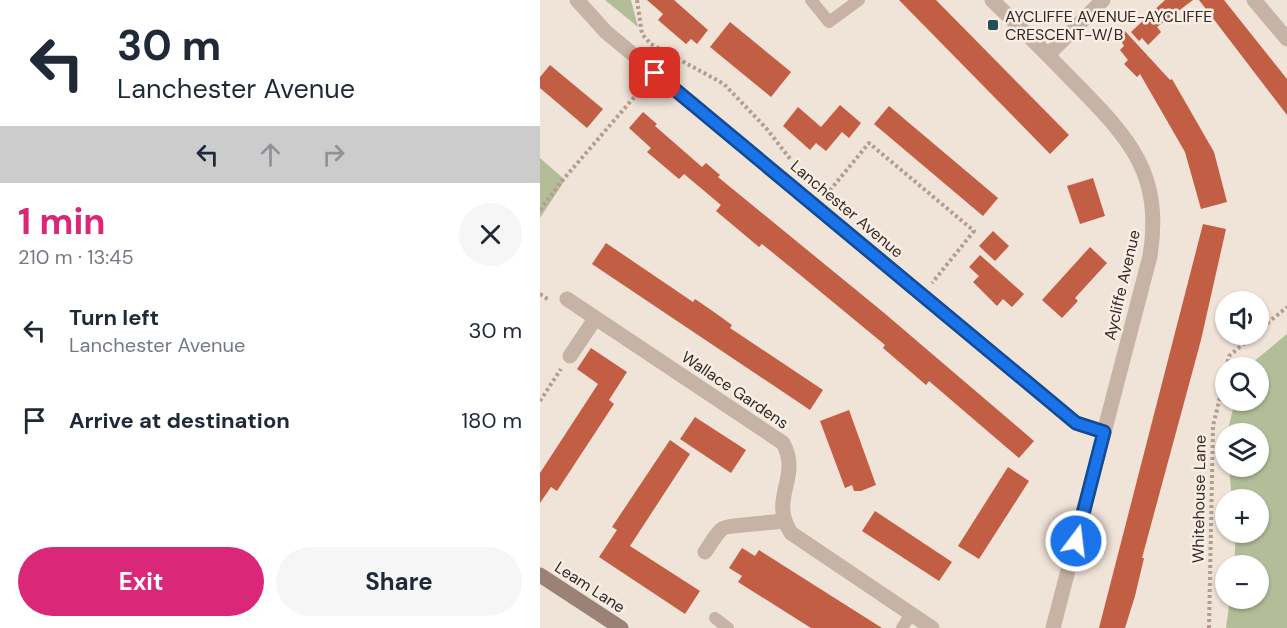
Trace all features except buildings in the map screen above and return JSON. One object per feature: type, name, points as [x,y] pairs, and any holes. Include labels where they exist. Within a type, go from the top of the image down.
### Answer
[{"type":"main road","name":"Leam Lane","points":[[540,575],[621,628]]},
{"type":"street","name":"Lanchester Avenue","points":[[577,0],[606,32],[1076,423],[1104,432]]},
{"type":"street","name":"Aycliffe Avenue","points":[[992,0],[1048,55],[1126,138],[1149,187],[1154,210],[1150,256],[1053,628]]},
{"type":"street","points":[[1048,55],[1103,0]]},
{"type":"street","points":[[1254,0],[1287,39]]},
{"type":"street","name":"Wallace Gardens","points":[[567,299],[783,443],[790,457],[790,472],[782,505],[783,521]]},
{"type":"street","points":[[570,356],[595,319]]},
{"type":"street","points":[[705,552],[722,527],[763,525],[783,521],[791,534],[932,628]]},
{"type":"lane","points":[[812,0],[829,22],[859,0]]},
{"type":"lane","points":[[902,628],[911,614]]},
{"type":"lane","points":[[715,618],[728,628]]},
{"type":"path","points":[[637,0],[642,34],[651,43],[724,84],[766,128],[792,162]]},
{"type":"path","points":[[639,59],[651,43]]},
{"type":"path","points":[[540,210],[561,182],[655,73]]},
{"type":"path","points":[[816,207],[869,143],[974,231],[922,295]]},
{"type":"path","points":[[820,187],[828,193]]},
{"type":"path","points":[[1269,323],[1287,307]]},
{"type":"path","name":"Whitehouse Lane","points":[[1229,357],[1242,345]]},
{"type":"path","points":[[540,401],[570,356]]},
{"type":"path","name":"Whitehouse Lane","points":[[1209,628],[1213,426],[1216,411]]},
{"type":"green space","points":[[605,0],[631,0],[638,27]]},
{"type":"green space","points":[[540,158],[565,180],[540,218]]},
{"type":"green space","points":[[1287,334],[1287,628],[1226,628],[1229,609],[1269,609],[1269,555],[1235,555],[1235,543],[1269,543],[1269,489],[1231,489],[1230,477],[1269,477],[1269,423],[1230,423],[1232,411],[1269,411],[1269,357],[1259,357]]},
{"type":"place","name":"AYCLIFFE AVENUE-AYCLIFFE CRESCENT-W/B","points":[[993,25]]},
{"type":"route","points":[[655,73],[1076,423],[1104,432],[1076,541]]}]
